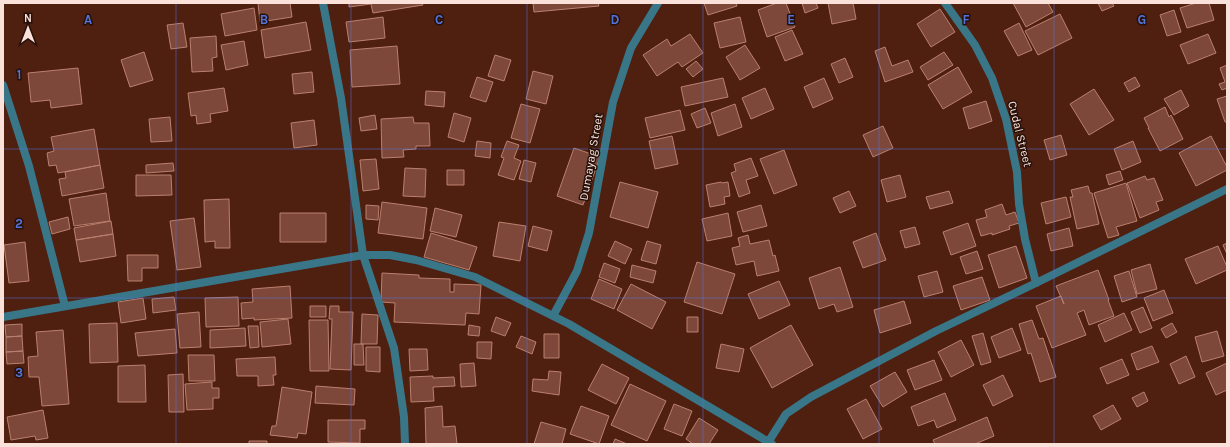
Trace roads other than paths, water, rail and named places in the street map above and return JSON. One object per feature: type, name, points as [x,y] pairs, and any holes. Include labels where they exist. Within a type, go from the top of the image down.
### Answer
[{"type":"street","points":[[323,3],[341,98],[363,254],[394,348],[404,417],[405,444]]},
{"type":"street","name":"Dumayag Street","points":[[553,316],[577,271],[589,233],[613,102],[631,48],[658,3]]},
{"type":"street","name":"Cudal Street","points":[[945,3],[975,45],[992,78],[1006,119],[1017,172],[1019,204],[1025,239],[1036,284]]},
{"type":"street","points":[[3,85],[29,166],[65,306]]},
{"type":"street","points":[[3,317],[363,254],[390,254],[416,260],[475,278],[553,316],[569,324],[769,443],[786,414],[811,397],[936,331],[1036,284],[1227,189]]}]
